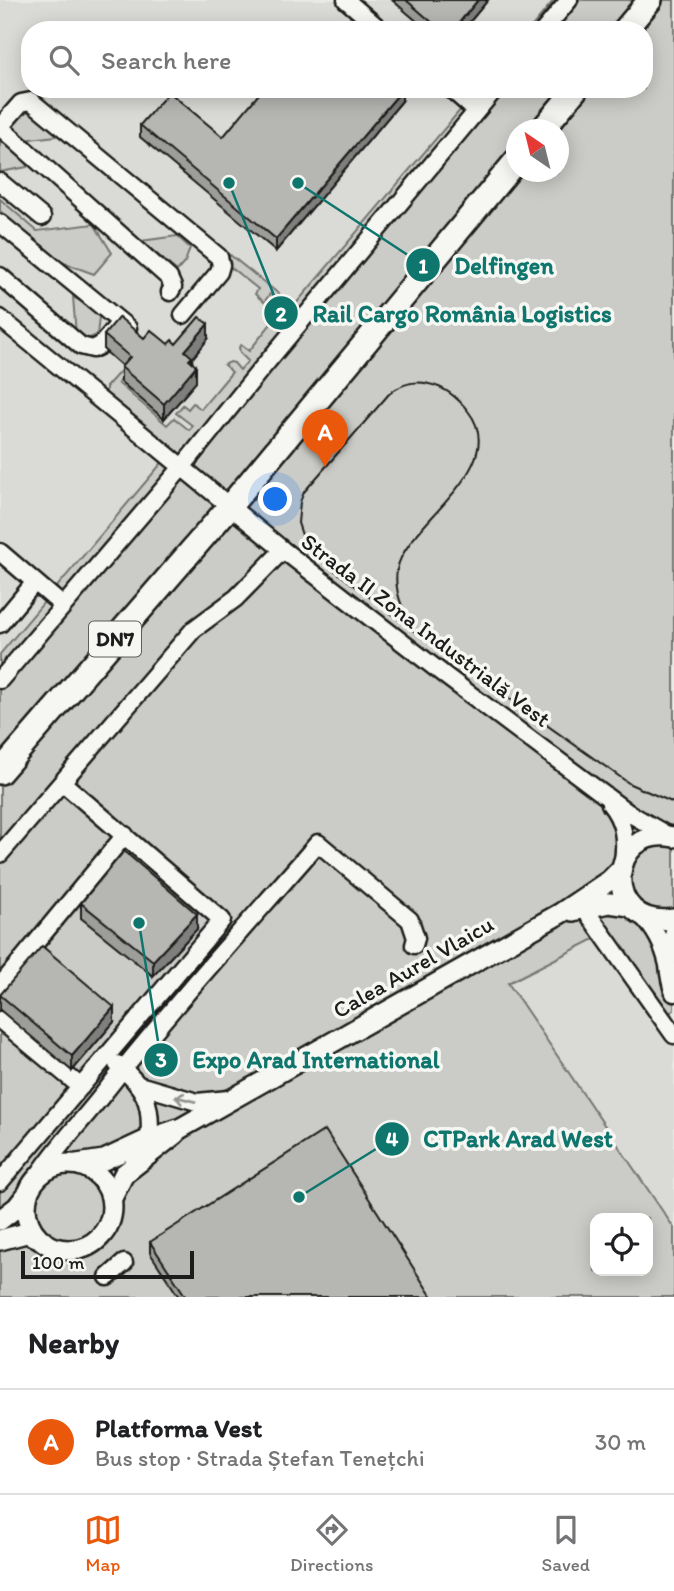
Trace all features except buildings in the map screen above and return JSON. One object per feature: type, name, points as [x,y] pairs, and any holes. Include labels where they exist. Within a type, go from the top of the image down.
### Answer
[{"type":"highway","points":[[632,21],[650,0]]},
{"type":"highway","points":[[551,119],[569,98]]},
{"type":"highway","name":"DN7","points":[[0,772],[230,506],[506,173]]},
{"type":"main road","name":"Calea Aurel Vlaicu","points":[[181,1128],[561,913],[610,880],[631,849],[642,841],[654,836],[670,836]]},
{"type":"main road","points":[[622,865],[620,887],[636,911]]},
{"type":"main road","name":"Calea Aurel Vlaicu","points":[[561,913],[609,903],[657,920],[674,919]]},
{"type":"main road","points":[[0,1220],[17,1207],[42,1173],[53,1167],[104,1160],[149,1139],[181,1128]]},
{"type":"main road","points":[[112,1198],[124,1174],[160,1148],[181,1128]]},
{"type":"main road","points":[[0,1240],[26,1233],[50,1246],[77,1250],[101,1237],[113,1212],[112,1198],[101,1177],[77,1164]]},
{"type":"main road","points":[[31,1188],[26,1206],[27,1218],[39,1238]]},
{"type":"street","points":[[346,0],[370,21]]},
{"type":"street","points":[[552,21],[569,0]]},
{"type":"street","points":[[461,98],[476,111]]},
{"type":"street","points":[[0,680],[183,467],[266,363],[487,98]]},
{"type":"street","points":[[170,292],[173,287],[169,278],[0,127],[21,103],[31,101],[219,257],[219,272],[183,315]]},
{"type":"street","points":[[0,182],[42,217]]},
{"type":"street","points":[[0,223],[124,325],[101,345],[93,349],[82,346],[0,276]]},
{"type":"street","name":"Strada II Zona Industrială Vest","points":[[0,318],[283,550],[447,677],[645,824],[670,836]]},
{"type":"street","points":[[0,854],[194,629],[236,598],[283,550]]},
{"type":"street","points":[[0,552],[63,607]]},
{"type":"street","points":[[0,624],[35,582]]},
{"type":"street","points":[[0,1182],[222,920],[62,782]]},
{"type":"street","name":"Strada II Zona Industrială Vest","points":[[597,788],[616,811],[622,826],[626,840],[622,865]]},
{"type":"street","points":[[0,986],[125,835]]},
{"type":"street","points":[[31,1188],[49,1157],[75,1130],[123,1069],[318,843],[410,920],[416,938],[414,945]]},
{"type":"street","points":[[584,908],[674,1035]]},
{"type":"street","points":[[636,911],[651,924],[668,965]]},
{"type":"street","points":[[674,931],[668,965],[669,982],[674,993]]},
{"type":"street","points":[[0,1020],[81,1087]]},
{"type":"street","points":[[107,1056],[139,1086],[149,1105],[149,1139]]},
{"type":"street","points":[[139,1086],[197,1102],[232,1098]]},
{"type":"street","points":[[75,1130],[70,1145],[77,1164]]},
{"type":"street","points":[[108,1277],[124,1262]]},
{"type":"shaded area","points":[[0,0],[554,0],[536,21],[21,21],[21,98],[470,98],[0,654]]},
{"type":"shaded area","points":[[554,0],[674,0],[674,1010],[665,1016],[608,932],[508,983],[674,1228],[674,1297],[0,1297],[0,654],[171,452],[106,398],[106,387],[122,369],[125,373],[118,383],[167,425],[174,418],[189,430],[193,426],[176,413],[183,405],[188,409],[193,403],[201,409],[232,372],[224,365],[234,363],[240,370],[248,361],[240,353],[239,347],[241,345],[249,351],[279,314],[272,308],[277,300],[270,294],[264,302],[255,294],[258,289],[224,262],[230,255],[294,306],[470,98],[653,98],[653,21],[536,21]]},
{"type":"shaded area","points":[[22,112],[37,114],[57,132],[56,136],[22,140],[11,127]]},
{"type":"shaded area","points":[[0,141],[6,142],[29,163],[27,167],[0,172]]},
{"type":"shaded area","points":[[0,199],[37,231],[94,224],[112,253],[94,274],[42,255],[46,250],[0,211]]},
{"type":"shaded area","points":[[177,236],[190,248],[185,262],[177,271],[141,241]]},
{"type":"shaded area","points":[[73,297],[90,306],[99,317],[97,335],[85,340],[76,335]]},
{"type":"shaded area","points":[[608,931],[666,1016],[674,1010],[674,1228],[508,983]]},
{"type":"tram line","points":[[418,634],[401,604],[397,588],[397,570],[404,552],[417,534],[467,474],[477,453],[478,432],[468,411],[455,398],[445,390],[418,382],[403,385],[389,394],[304,492],[298,523],[304,541],[321,560],[418,634],[630,784],[674,803]]},
{"type":"place","name":"Rail Cargo România Logistics","points":[[229,183]]},
{"type":"place","name":"Delfingen","points":[[298,183]]},
{"type":"place","name":"Platforma Vest","points":[[325,467]]},
{"type":"place","name":"Expo Arad International","points":[[139,923]]},
{"type":"place","name":"CTPark Arad West","points":[[299,1197]]}]
